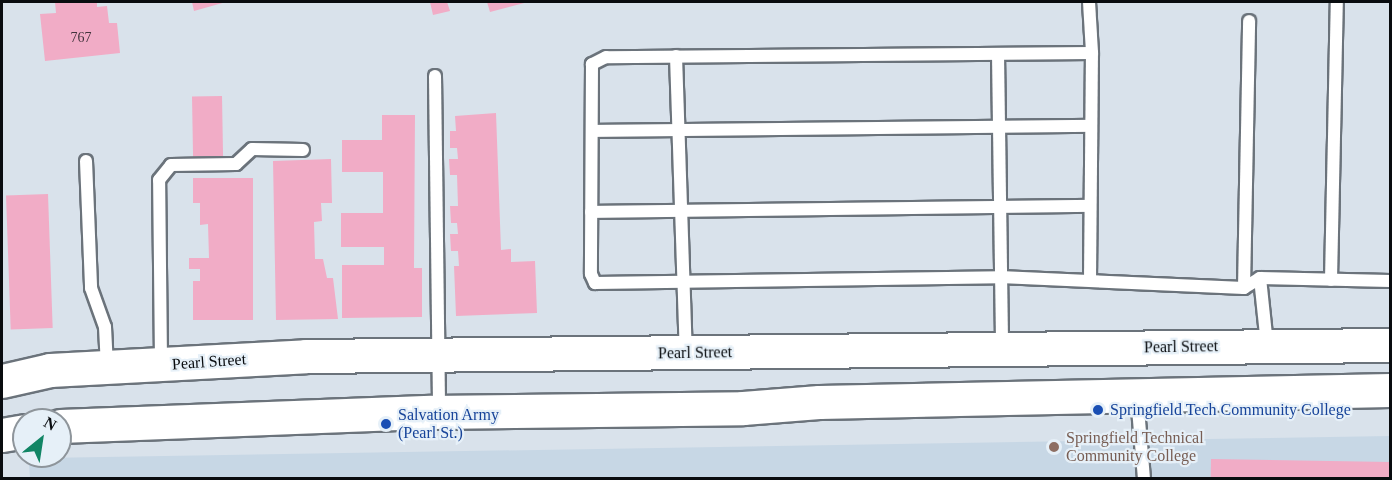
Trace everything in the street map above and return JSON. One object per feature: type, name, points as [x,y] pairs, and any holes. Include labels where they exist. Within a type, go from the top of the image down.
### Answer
[{"type":"street","name":"Pearl Street","points":[[2,381],[37,372],[306,356],[1390,345]]},
{"type":"street","points":[[72,426],[439,412],[1390,390]]},
{"type":"lane","points":[[1089,2],[1092,53],[1090,279]]},
{"type":"lane","points":[[1331,280],[1337,2]]},
{"type":"lane","points":[[1244,288],[1249,21]]},
{"type":"lane","points":[[1092,53],[676,56],[598,59],[592,64],[591,274],[595,283],[1000,277],[1090,279],[1244,288],[1260,278],[1390,281]]},
{"type":"lane","points":[[998,54],[1002,349]]},
{"type":"lane","points":[[676,56],[682,283],[687,353]]},
{"type":"lane","points":[[435,76],[439,412]]},
{"type":"lane","points":[[592,131],[678,133],[1091,126]]},
{"type":"lane","points":[[161,366],[159,180],[171,165],[236,164],[252,149],[303,150]]},
{"type":"lane","points":[[86,161],[91,288],[105,327],[107,368]]},
{"type":"lane","points":[[591,212],[681,213],[1090,206]]},
{"type":"lane","points":[[1260,278],[1267,346]]},
{"type":"lane","points":[[1137,396],[1144,478]]},
{"type":"shaded area","name":"Springfield Technical Community College","points":[[1390,436],[1390,478],[30,478],[29,468],[72,468],[72,458]]},
{"type":"building","points":[[55,2],[97,2],[97,7],[107,6],[109,23],[117,23],[120,53],[45,61],[40,14],[56,13]]},
{"type":"building","points":[[192,2],[226,2],[194,11]]},
{"type":"building","points":[[430,2],[447,2],[450,11],[433,15]]},
{"type":"building","points":[[487,2],[528,2],[490,12]]},
{"type":"building","points":[[222,96],[223,156],[193,157],[192,97]]},
{"type":"building","points":[[496,113],[501,250],[511,249],[511,262],[535,261],[537,313],[456,316],[454,266],[459,266],[458,251],[451,251],[450,234],[458,234],[457,223],[451,223],[450,206],[458,206],[457,175],[450,175],[449,159],[458,159],[457,148],[450,148],[450,131],[456,131],[455,116]]},
{"type":"building","points":[[382,115],[415,115],[414,268],[422,268],[422,317],[342,318],[342,265],[384,265],[384,247],[341,247],[341,213],[383,213],[383,172],[342,172],[342,140],[382,140]]},
{"type":"building","points":[[331,159],[332,203],[321,203],[322,221],[314,222],[315,259],[323,259],[327,278],[333,278],[338,319],[276,320],[273,161]]},
{"type":"building","points":[[193,178],[253,178],[253,320],[193,320],[193,281],[200,281],[200,269],[189,269],[189,258],[209,258],[208,224],[200,225],[200,203],[193,203]]},
{"type":"building","points":[[48,194],[53,328],[11,329],[6,195]]},
{"type":"building","points":[[1211,459],[1390,462],[1390,478],[1211,478]]},
{"type":"place","name":"Springfield Tech Community College","points":[[1098,410]]},
{"type":"place","name":"Salvation Army (Pearl St.)","points":[[386,424]]},
{"type":"place","name":"Springfield Technical Community College","points":[[1054,447]]}]
